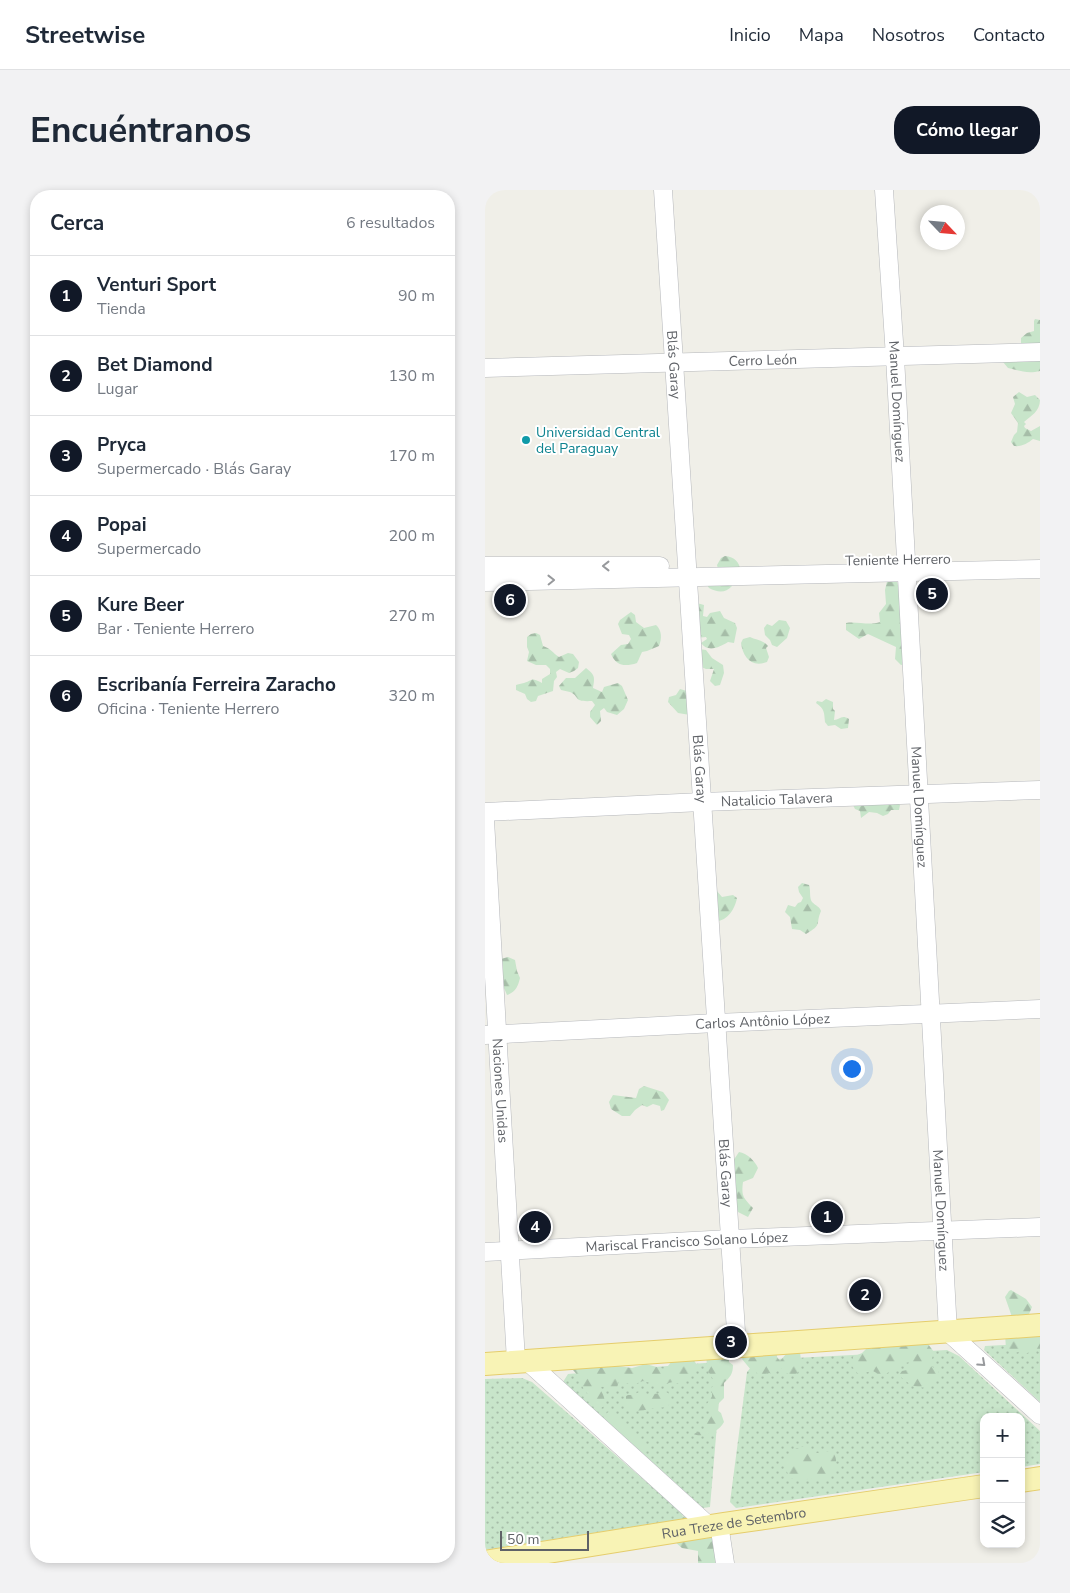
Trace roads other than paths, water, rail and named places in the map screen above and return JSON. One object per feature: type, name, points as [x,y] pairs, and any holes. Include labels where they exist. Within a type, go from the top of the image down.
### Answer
[{"type":"main road","points":[[485,1364],[1040,1325]]},
{"type":"main road","points":[[1025,1480],[1040,1478]]},
{"type":"main road","name":"Rua Treze de Setembro","points":[[485,1562],[714,1525],[980,1487]]},
{"type":"street","name":"Blás Garay","points":[[663,190],[737,1347]]},
{"type":"street","name":"Manuel Domínguez","points":[[885,190],[948,1332]]},
{"type":"street","name":"Cerro León","points":[[485,368],[1040,352]]},
{"type":"street","name":"Teniente Herrero","points":[[485,566],[585,573],[688,572],[1008,564],[1040,558]]},
{"type":"street","name":"Teniente Herrero","points":[[1008,564],[1040,569]]},
{"type":"street","name":"Teniente Herrero","points":[[485,582],[585,573]]},
{"type":"street","name":"Natalicio Talavera","points":[[485,812],[1040,790]]},
{"type":"street","name":"Naciones Unidas","points":[[485,820],[492,1034],[522,1361]]},
{"type":"street","name":"Carlos Antônio López","points":[[492,1034],[1040,1009]]},
{"type":"street","name":"Mariscal Francisco Solano López","points":[[485,1252],[730,1239],[1040,1227]]},
{"type":"street","points":[[948,1332],[1040,1415]]},
{"type":"street","points":[[522,1361],[714,1525],[725,1563]]},
{"type":"place","name":"Universidad Central del Paraguay","points":[[526,440]]},
{"type":"place","name":"Kure Beer","points":[[932,594]]},
{"type":"place","name":"Escribanía Ferreira Zaracho","points":[[510,600]]},
{"type":"place","name":"Venturi Sport","points":[[827,1217]]},
{"type":"place","name":"Popai","points":[[535,1227]]},
{"type":"place","name":"Bet Diamond","points":[[865,1295]]},
{"type":"place","name":"Pryca","points":[[731,1342]]}]
